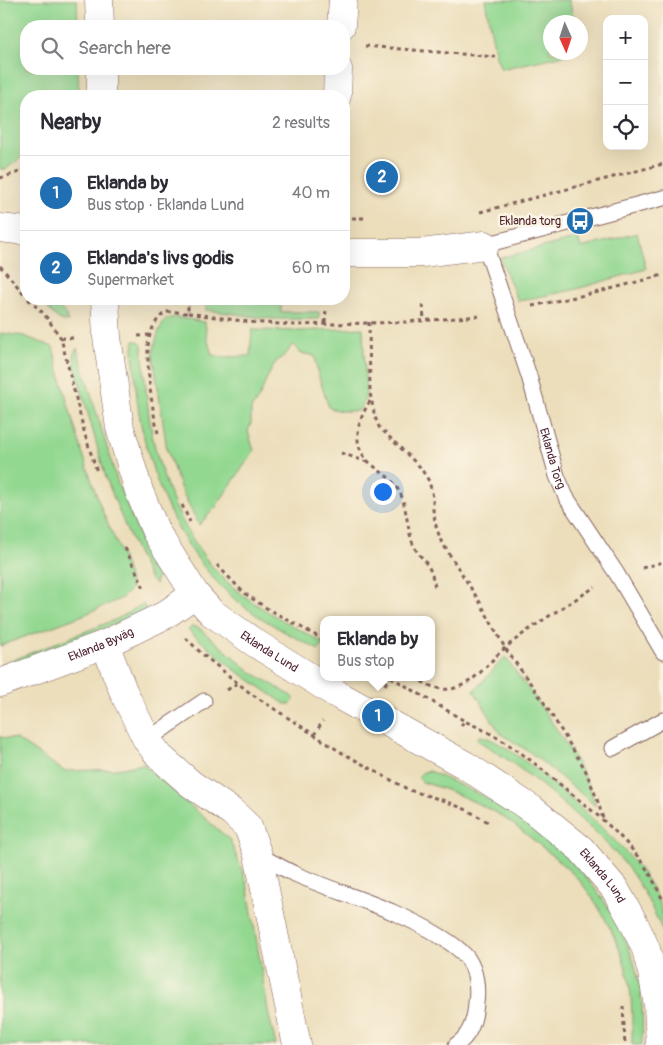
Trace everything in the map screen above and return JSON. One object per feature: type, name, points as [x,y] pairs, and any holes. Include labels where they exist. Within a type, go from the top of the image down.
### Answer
[{"type":"street","points":[[99,0],[100,20]]},
{"type":"street","points":[[341,20],[342,0]]},
{"type":"street","points":[[101,75],[101,90]]},
{"type":"street","points":[[337,90],[338,75]]},
{"type":"street","points":[[0,228],[20,230]]},
{"type":"street","points":[[350,253],[422,253],[485,245]]},
{"type":"street","name":"Eklanda Lund","points":[[106,305],[107,337],[120,428],[139,491],[156,532],[195,594],[212,612],[255,643],[340,696],[465,766],[533,810],[582,849],[615,889],[646,949],[658,1005],[660,1045]]},
{"type":"street","name":"Eklanda Byväg","points":[[0,684],[105,644],[165,615],[195,594]]},
{"type":"street","points":[[105,644],[124,693],[147,740],[160,757],[191,784],[232,812],[248,827],[258,855],[297,1045]]},
{"type":"lane","points":[[485,245],[663,198]]},
{"type":"lane","name":"Eklanda Torg","points":[[485,245],[529,376],[557,476],[566,497],[617,574],[663,652]]},
{"type":"lane","points":[[147,740],[204,701]]},
{"type":"lane","points":[[613,748],[663,720]]},
{"type":"lane","points":[[258,855],[295,874],[417,922],[450,941],[468,958],[475,975],[476,1012],[471,1028],[461,1042],[456,1045]]},
{"type":"path","points":[[360,46],[496,57]]},
{"type":"path","points":[[472,213],[663,164]]},
{"type":"path","points":[[0,178],[20,172]]},
{"type":"path","points":[[350,218],[370,219]]},
{"type":"path","points":[[0,266],[20,289]]},
{"type":"path","points":[[158,436],[154,419],[148,346],[152,330],[158,320],[167,312],[188,312],[271,324],[424,321],[474,318],[599,292],[663,274]]},
{"type":"path","points":[[188,305],[188,312]]},
{"type":"path","points":[[423,305],[424,321]]},
{"type":"path","points":[[325,323],[326,308]]},
{"type":"path","points":[[369,322],[370,400],[379,427],[420,467],[429,481],[436,526],[441,541],[481,604],[505,648],[543,701],[585,768],[604,822]]},
{"type":"path","points":[[370,400],[359,421],[357,431],[360,449],[370,464]]},
{"type":"path","points":[[341,453],[370,464],[387,475],[398,490],[402,496],[413,545],[429,568],[435,587]]},
{"type":"path","points":[[182,504],[192,526]]},
{"type":"path","points":[[212,559],[244,593],[268,610],[320,638]]},
{"type":"path","points":[[420,681],[426,685],[443,689],[457,688],[473,679],[505,648],[545,619],[617,574],[663,562]]},
{"type":"path","points":[[385,685],[388,681]]},
{"type":"path","points":[[397,681],[464,721]]},
{"type":"green space","points":[[0,0],[77,0],[78,20],[20,20],[20,75],[78,75],[79,90],[20,90],[20,158],[6,169],[0,169]]},
{"type":"green space","points":[[485,0],[569,0],[573,15],[543,15],[543,60],[501,69],[496,57]]},
{"type":"green space","points":[[637,233],[646,269],[573,290],[518,301],[500,258],[578,238],[581,248]]},
{"type":"green space","points":[[45,305],[58,305],[66,315],[68,322],[55,316]]},
{"type":"green space","points":[[206,305],[281,305],[281,312],[319,312],[319,319],[273,319],[206,310]]},
{"type":"green space","points":[[175,317],[205,322],[212,355],[224,357],[250,356],[252,330],[299,331],[363,328],[366,396],[358,411],[341,411],[329,408],[317,371],[315,356],[300,353],[293,344],[286,354],[275,363],[260,396],[251,409],[251,424],[248,431],[254,451],[215,508],[199,525],[180,487],[167,450],[153,354],[161,326],[167,319]]},
{"type":"green space","points":[[0,333],[24,336],[53,347],[86,464],[103,513],[126,567],[131,589],[122,598],[86,614],[0,646]]},
{"type":"green space","points":[[134,341],[139,341],[142,345],[149,416],[158,459],[172,500],[193,539],[218,573],[233,587],[265,610],[320,641],[319,650],[272,625],[238,602],[212,577],[183,537],[153,471],[141,424],[133,349]]},
{"type":"green space","points":[[77,348],[118,484],[157,577],[155,584],[149,578],[127,531],[106,478],[75,367],[74,353]]},
{"type":"green space","points":[[143,604],[145,610],[130,618],[0,671],[0,665],[117,619]]},
{"type":"green space","points":[[192,626],[199,628],[250,671],[290,695],[294,699],[291,704],[285,704],[235,670],[188,630]]},
{"type":"green space","points":[[505,657],[568,748],[589,786],[596,806],[531,753],[500,733],[474,691]]},
{"type":"green space","points":[[479,736],[490,739],[506,748],[544,776],[581,808],[619,845],[631,858],[652,888],[661,909],[663,932],[638,883],[611,849],[543,787],[504,757],[477,740]]},
{"type":"green space","points":[[0,737],[16,739],[64,771],[117,769],[143,764],[230,840],[247,883],[269,1016],[276,1045],[0,1045]]},
{"type":"green space","points":[[429,771],[491,800],[539,832],[582,872],[600,895],[616,920],[628,946],[637,973],[642,1009],[642,1045],[632,1045],[631,997],[623,958],[606,920],[584,886],[556,859],[504,818],[467,798],[422,782],[418,777],[423,772]]},
{"type":"place","name":"Eklanda's livs godis","points":[[382,177]]},
{"type":"place","name":"Eklanda torg","points":[[580,221]]},
{"type":"place","name":"Eklanda by","points":[[378,716]]}]
